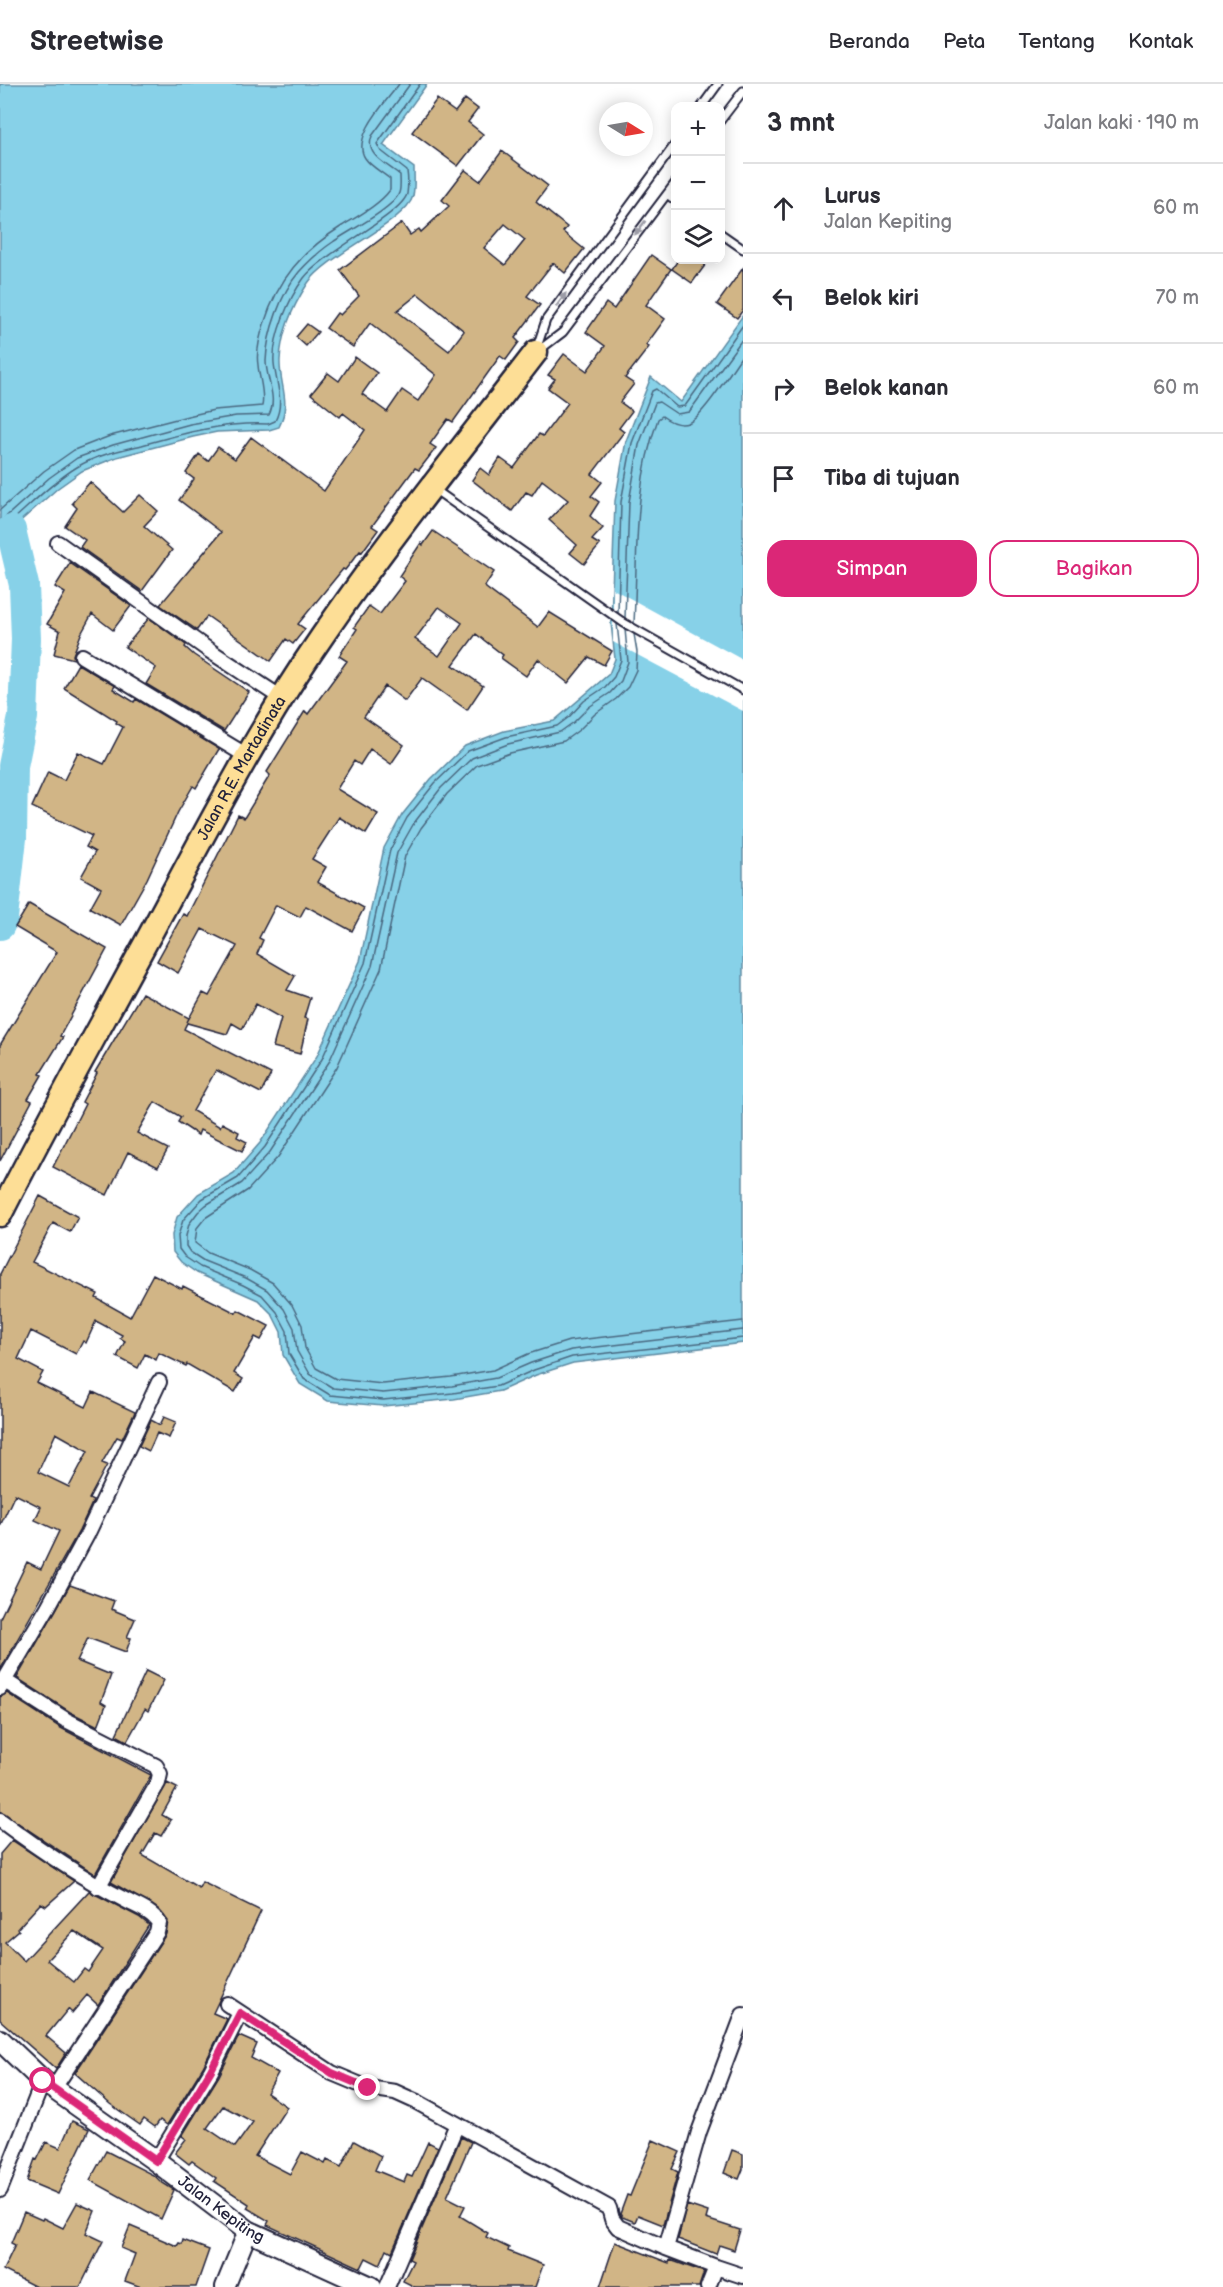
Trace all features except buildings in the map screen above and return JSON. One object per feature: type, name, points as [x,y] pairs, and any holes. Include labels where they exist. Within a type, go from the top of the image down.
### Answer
[{"type":"highway","name":"Jalan R.E. Martadinata","points":[[0,1215],[48,1120],[247,756],[320,639],[536,352]]},
{"type":"main road","name":"Jalan Kepiting","points":[[0,2040],[48,2085],[156,2161],[248,2231],[371,2287]]},
{"type":"street","points":[[58,543],[210,651],[283,699]]},
{"type":"street","points":[[82,656],[247,756]]},
{"type":"street","points":[[98,1887],[158,1783],[159,1770],[152,1763],[66,1720],[3,1684],[87,1535],[159,1382]]},
{"type":"street","points":[[0,1820],[50,1858],[98,1887],[157,1918],[159,1927],[48,2085],[1,2184]]},
{"type":"street","points":[[227,2004],[332,2073],[368,2088],[395,2092],[609,2208],[612,2219],[618,2227],[666,2248],[743,2276]]},
{"type":"street","points":[[156,2161],[211,2070],[240,2013]]},
{"type":"street","points":[[666,2248],[699,2132],[743,2015]]},
{"type":"street","points":[[387,2287],[457,2124]]},
{"type":"street","points":[[225,2287],[248,2231]]},
{"type":"street","points":[[708,2287],[716,2267]]},
{"type":"lane","points":[[705,102],[718,84]]},
{"type":"lane","points":[[725,114],[743,91]]},
{"type":"lane","points":[[536,352],[546,320],[671,148]]},
{"type":"lane","points":[[536,352],[562,333],[671,188]]},
{"type":"lane","points":[[667,194],[671,198]]},
{"type":"lane","points":[[725,236],[743,249]]},
{"type":"lane","points":[[432,488],[624,622],[743,690]]},
{"type":"water","points":[[0,84],[427,84],[383,145],[414,168],[413,196],[407,206],[396,216],[318,272],[308,283],[293,310],[285,330],[281,350],[280,369],[285,401],[279,427],[269,430],[217,432],[193,437],[117,457],[82,471],[58,488],[0,539]]},
{"type":"water","points":[[743,315],[743,1343],[573,1363],[536,1375],[500,1391],[454,1399],[383,1406],[328,1401],[300,1384],[283,1355],[281,1332],[272,1314],[258,1300],[197,1273],[181,1262],[173,1252],[172,1235],[177,1217],[198,1194],[234,1173],[260,1143],[317,1056],[360,961],[384,848],[402,815],[431,779],[465,746],[504,731],[554,721],[609,674],[615,659],[611,623],[615,501],[626,441],[651,377],[681,402]]},
{"type":"pier","points":[[613,589],[743,660],[743,711],[613,642]]},
{"type":"waterway","points":[[0,925],[3,918],[12,838],[13,766],[23,717],[26,639],[24,585],[11,530]]},
{"type":"route","points":[[43,2081],[156,2161],[211,2070],[240,2013],[332,2073],[368,2088]]}]
